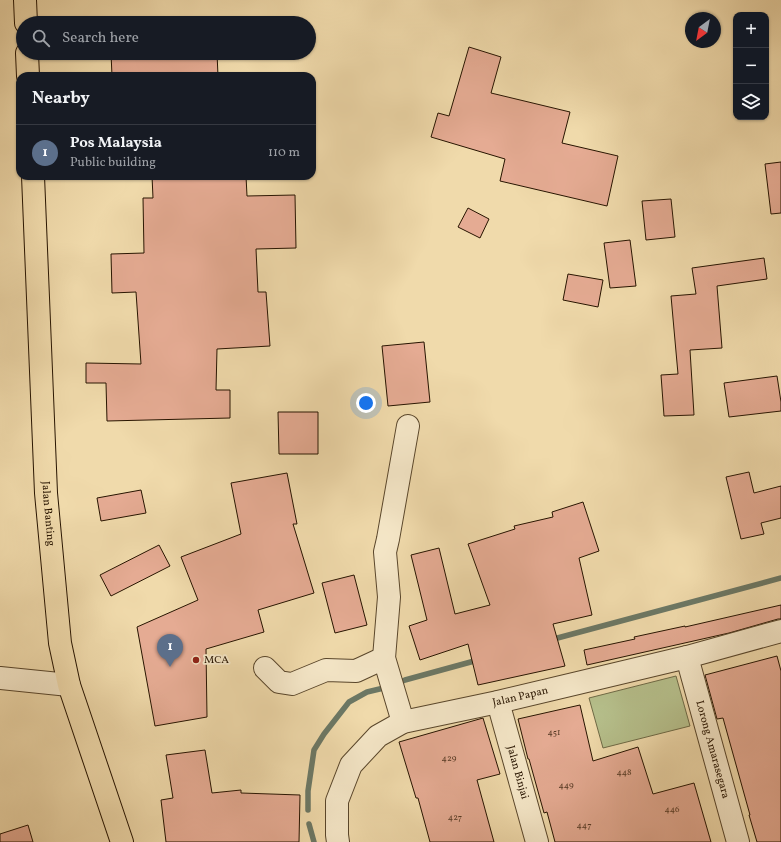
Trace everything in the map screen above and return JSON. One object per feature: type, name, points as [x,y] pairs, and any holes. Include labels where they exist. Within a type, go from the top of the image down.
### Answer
[{"type":"main road","points":[[25,0],[26,16]]},
{"type":"main road","points":[[27,60],[28,72]]},
{"type":"main road","name":"Jalan Banting","points":[[32,180],[46,493],[60,643],[69,685],[122,842]]},
{"type":"street","points":[[403,722],[386,665],[389,597],[385,552],[408,426]]},
{"type":"street","name":"Jalan Papan","points":[[338,842],[337,801],[352,765],[378,736],[403,722],[498,702],[687,657],[781,631]]},
{"type":"street","name":"Lorong Amarasegara","points":[[687,657],[738,842]]},
{"type":"street","points":[[265,668],[279,682],[292,684],[326,670],[356,671],[386,665]]},
{"type":"street","points":[[0,678],[69,685]]},
{"type":"street","name":"Jalan Binjai","points":[[498,702],[537,842]]},
{"type":"green space","points":[[676,676],[690,726],[603,748],[589,698]]},
{"type":"building","points":[[469,47],[501,57],[491,93],[570,112],[562,143],[618,156],[607,206],[500,181],[505,159],[431,137],[438,113],[449,116]]},
{"type":"building","points":[[111,60],[217,60],[218,72],[112,72]]},
{"type":"building","points":[[781,162],[781,213],[771,214],[765,164]]},
{"type":"building","points":[[152,180],[246,180],[247,196],[295,195],[296,248],[256,249],[258,292],[266,292],[270,346],[217,349],[216,390],[230,390],[230,418],[107,421],[106,383],[86,383],[86,363],[141,364],[136,292],[112,293],[111,254],[144,253],[143,198],[153,198]]},
{"type":"building","points":[[671,199],[675,237],[646,240],[642,201]]},
{"type":"building","points":[[468,208],[489,219],[480,238],[458,227]]},
{"type":"building","points":[[630,240],[636,286],[610,288],[604,243]]},
{"type":"building","points":[[764,258],[767,279],[717,286],[722,348],[690,350],[694,415],[664,416],[661,375],[678,374],[671,296],[696,294],[692,268]]},
{"type":"building","points":[[568,274],[603,280],[598,307],[563,300]]},
{"type":"building","points":[[424,342],[430,402],[388,406],[382,346]]},
{"type":"building","points":[[777,376],[781,411],[729,417],[724,383]]},
{"type":"building","points":[[278,412],[318,412],[318,454],[279,454]]},
{"type":"building","points":[[749,472],[754,493],[781,486],[781,518],[761,523],[764,534],[741,539],[726,477]]},
{"type":"building","points":[[287,473],[297,524],[293,524],[314,593],[258,610],[264,632],[206,649],[207,717],[155,726],[137,627],[198,600],[181,557],[241,534],[231,483]]},
{"type":"building","points":[[141,490],[146,513],[101,521],[97,498]]},
{"type":"building","points":[[583,502],[599,551],[579,558],[592,615],[553,624],[565,666],[478,685],[468,644],[420,660],[409,626],[427,620],[411,555],[439,548],[455,614],[490,605],[468,544],[515,529],[514,526],[553,517],[552,512]]},
{"type":"building","points":[[159,545],[170,566],[111,596],[100,575]]},
{"type":"building","points":[[354,575],[367,625],[335,633],[322,583]]},
{"type":"building","points":[[781,605],[781,619],[729,633],[587,665],[584,650],[635,639],[634,637]]},
{"type":"building","points":[[777,656],[781,671],[781,842],[757,842],[723,718],[717,719],[705,675]]},
{"type":"building","points":[[580,705],[593,761],[638,747],[653,794],[694,783],[711,842],[555,842],[547,812],[544,813],[518,719]]},
{"type":"building","points":[[483,718],[500,774],[477,780],[494,842],[430,842],[418,798],[416,798],[399,742]]},
{"type":"building","points":[[205,750],[212,793],[241,790],[241,793],[300,795],[299,842],[166,842],[161,800],[173,798],[166,755]]},
{"type":"building","points":[[28,825],[33,842],[0,842],[0,834]]},
{"type":"waterway","points":[[550,640],[781,578]]},
{"type":"waterway","points":[[396,684],[405,680],[478,660]]},
{"type":"waterway","points":[[308,810],[308,791],[314,750],[324,734],[349,702],[367,692],[388,687]]},
{"type":"waterway","points":[[309,824],[314,842]]},
{"type":"place","name":"MCA","points":[[196,660]]},
{"type":"place","name":"Pos Malaysia","points":[[170,667]]}]
